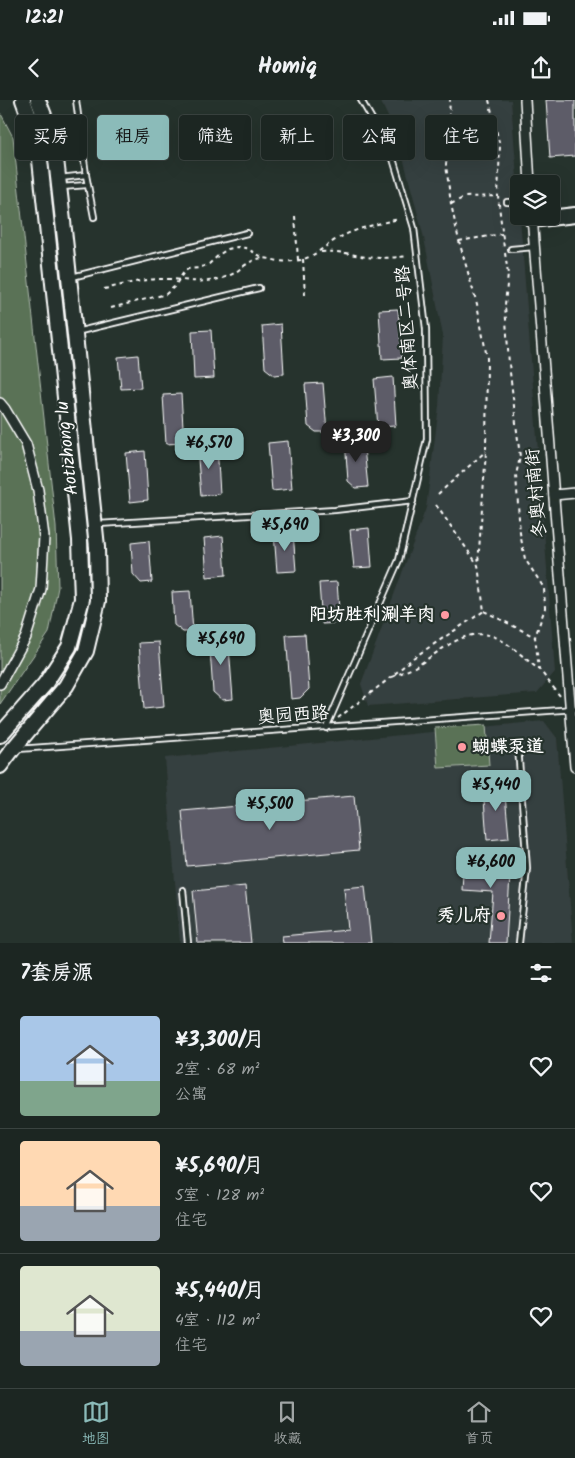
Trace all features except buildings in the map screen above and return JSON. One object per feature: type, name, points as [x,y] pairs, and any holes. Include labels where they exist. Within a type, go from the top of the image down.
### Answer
[{"type":"main road","name":"Aotizhong lu","points":[[0,735],[45,684],[69,646],[82,599],[80,540],[38,141],[23,100]]},
{"type":"main road","name":"Aotizhong lu","points":[[0,766],[66,686],[86,651],[98,601],[97,548],[54,141],[38,100]]},
{"type":"main road","points":[[560,216],[575,215]]},
{"type":"street","points":[[525,100],[529,175]]},
{"type":"street","name":"冬奥村南街","points":[[532,225],[573,709],[575,767]]},
{"type":"street","points":[[0,403],[26,444],[38,490],[44,537],[41,589],[26,637],[1,682]]},
{"type":"street","points":[[554,496],[575,493]]},
{"type":"lane","points":[[76,100],[86,175],[94,217]]},
{"type":"lane","name":"奥体南区二号路","points":[[326,728],[399,560],[427,439],[426,329],[414,228],[391,152],[361,100]]},
{"type":"lane","points":[[59,183],[86,175]]},
{"type":"lane","points":[[59,183],[88,185]]},
{"type":"lane","points":[[69,278],[247,233]]},
{"type":"lane","points":[[511,249],[534,247]]},
{"type":"lane","points":[[75,332],[259,288]]},
{"type":"lane","points":[[94,525],[335,510],[413,501]]},
{"type":"lane","name":"奥园西路","points":[[12,750],[573,709]]},
{"type":"lane","points":[[518,747],[527,868],[519,943]]},
{"type":"lane","points":[[183,890],[188,943]]},
{"type":"path","points":[[450,100],[446,165],[451,204],[459,241],[477,304],[487,358],[486,451],[478,565],[484,611]]},
{"type":"path","points":[[489,100],[500,146],[498,196],[508,274],[505,305],[509,364],[520,457],[516,475],[520,533],[525,559],[544,588],[545,608],[535,637],[539,669]]},
{"type":"path","points":[[451,204],[465,196],[498,196]]},
{"type":"path","points":[[296,216],[298,260]]},
{"type":"path","points":[[111,308],[166,294],[188,269],[210,264],[228,249],[246,248],[264,258],[283,261],[298,260],[320,252],[350,232],[366,226],[399,219]]},
{"type":"path","points":[[459,241],[502,234]]},
{"type":"path","points":[[320,252],[344,252],[376,258],[408,256]]},
{"type":"path","points":[[104,289],[128,283],[160,279],[214,280],[236,272],[244,265],[264,258]]},
{"type":"path","points":[[303,259],[306,296]]},
{"type":"path","points":[[438,494],[486,451]]},
{"type":"path","points":[[436,506],[478,565]]},
{"type":"path","points":[[484,611],[535,637]]},
{"type":"path","points":[[326,728],[413,658],[484,611]]},
{"type":"path","points":[[390,678],[413,668],[458,639],[474,634],[486,635],[500,640],[539,669],[573,709]]},
{"type":"shaded area","points":[[380,100],[511,100],[517,175],[510,175],[510,225],[521,225],[555,672],[537,693],[368,706],[361,684],[426,508],[439,406],[443,336],[424,238],[404,160],[415,160],[415,115],[387,115]]},
{"type":"shaded area","points":[[544,721],[557,738],[573,943],[180,943],[165,758]]},
{"type":"green space","points":[[0,112],[13,137],[56,527],[58,587],[49,633],[0,704]]},
{"type":"green space","name":"蝴蝶泵道","points":[[486,725],[489,765],[438,768],[435,728]]},
{"type":"place","name":"阳坊胜利涮羊肉","points":[[445,615]]},
{"type":"place","name":"蝴蝶泵道","points":[[462,747]]},
{"type":"place","name":"秀儿府","points":[[501,916]]}]
